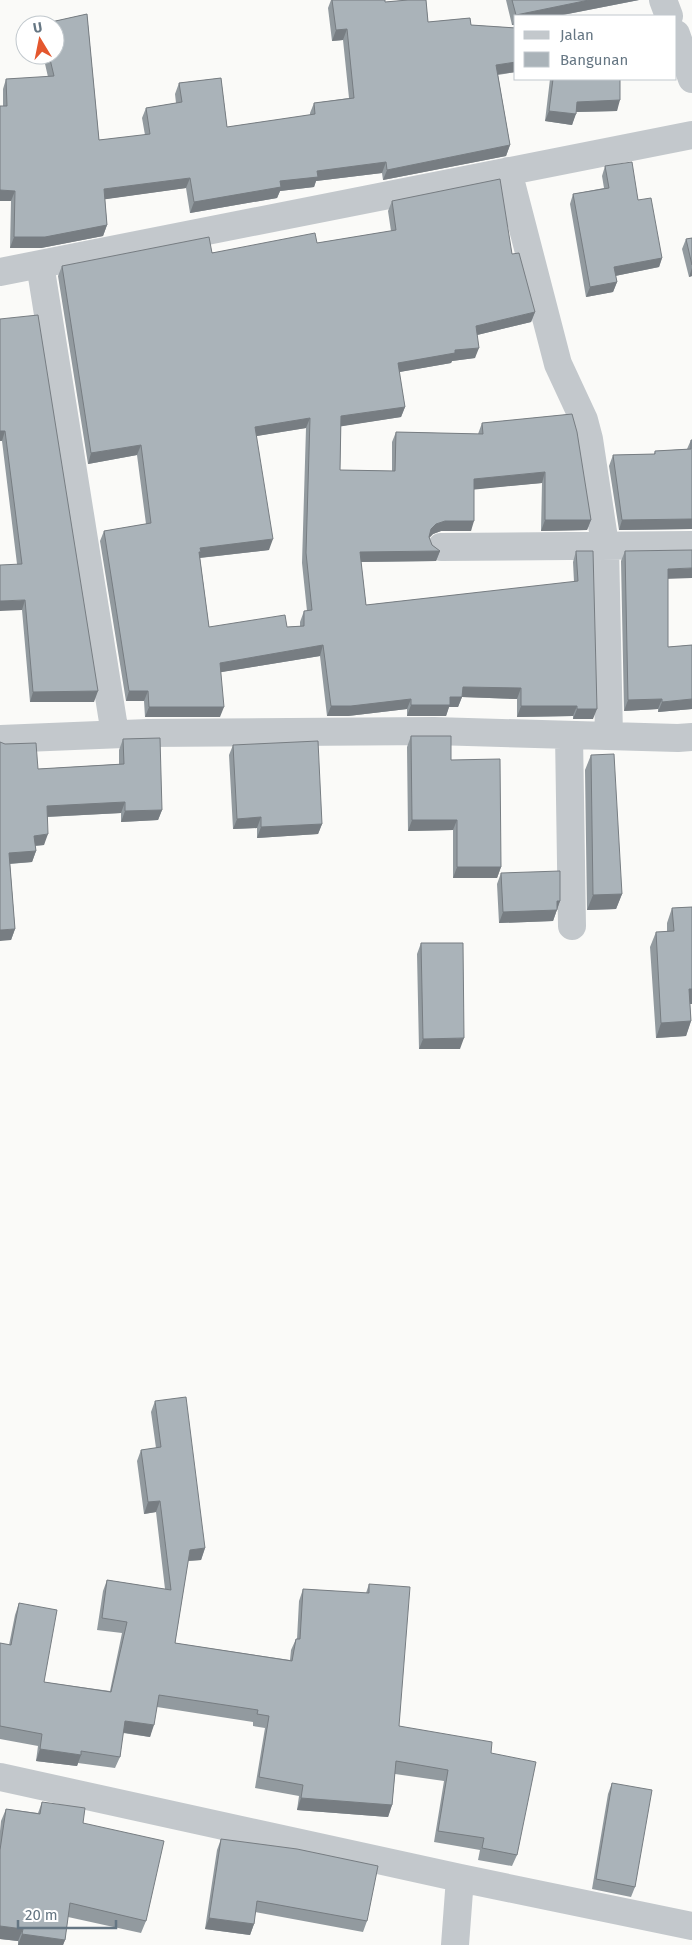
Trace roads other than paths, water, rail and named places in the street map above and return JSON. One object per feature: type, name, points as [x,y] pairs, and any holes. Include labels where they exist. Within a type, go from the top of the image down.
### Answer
[{"type":"street","points":[[663,0],[669,15]]},
{"type":"street","points":[[677,37],[692,79]]},
{"type":"street","points":[[0,272],[692,135]]},
{"type":"street","points":[[508,171],[558,364],[584,420],[589,439],[605,545],[609,736]]},
{"type":"street","points":[[40,264],[115,734]]},
{"type":"street","points":[[441,547],[692,545]]},
{"type":"street","points":[[0,739],[115,734],[434,731],[692,737]]},
{"type":"street","points":[[569,735],[572,926]]},
{"type":"street","points":[[0,1777],[460,1878],[692,1926]]},
{"type":"street","points":[[455,1945],[460,1878]]}]
